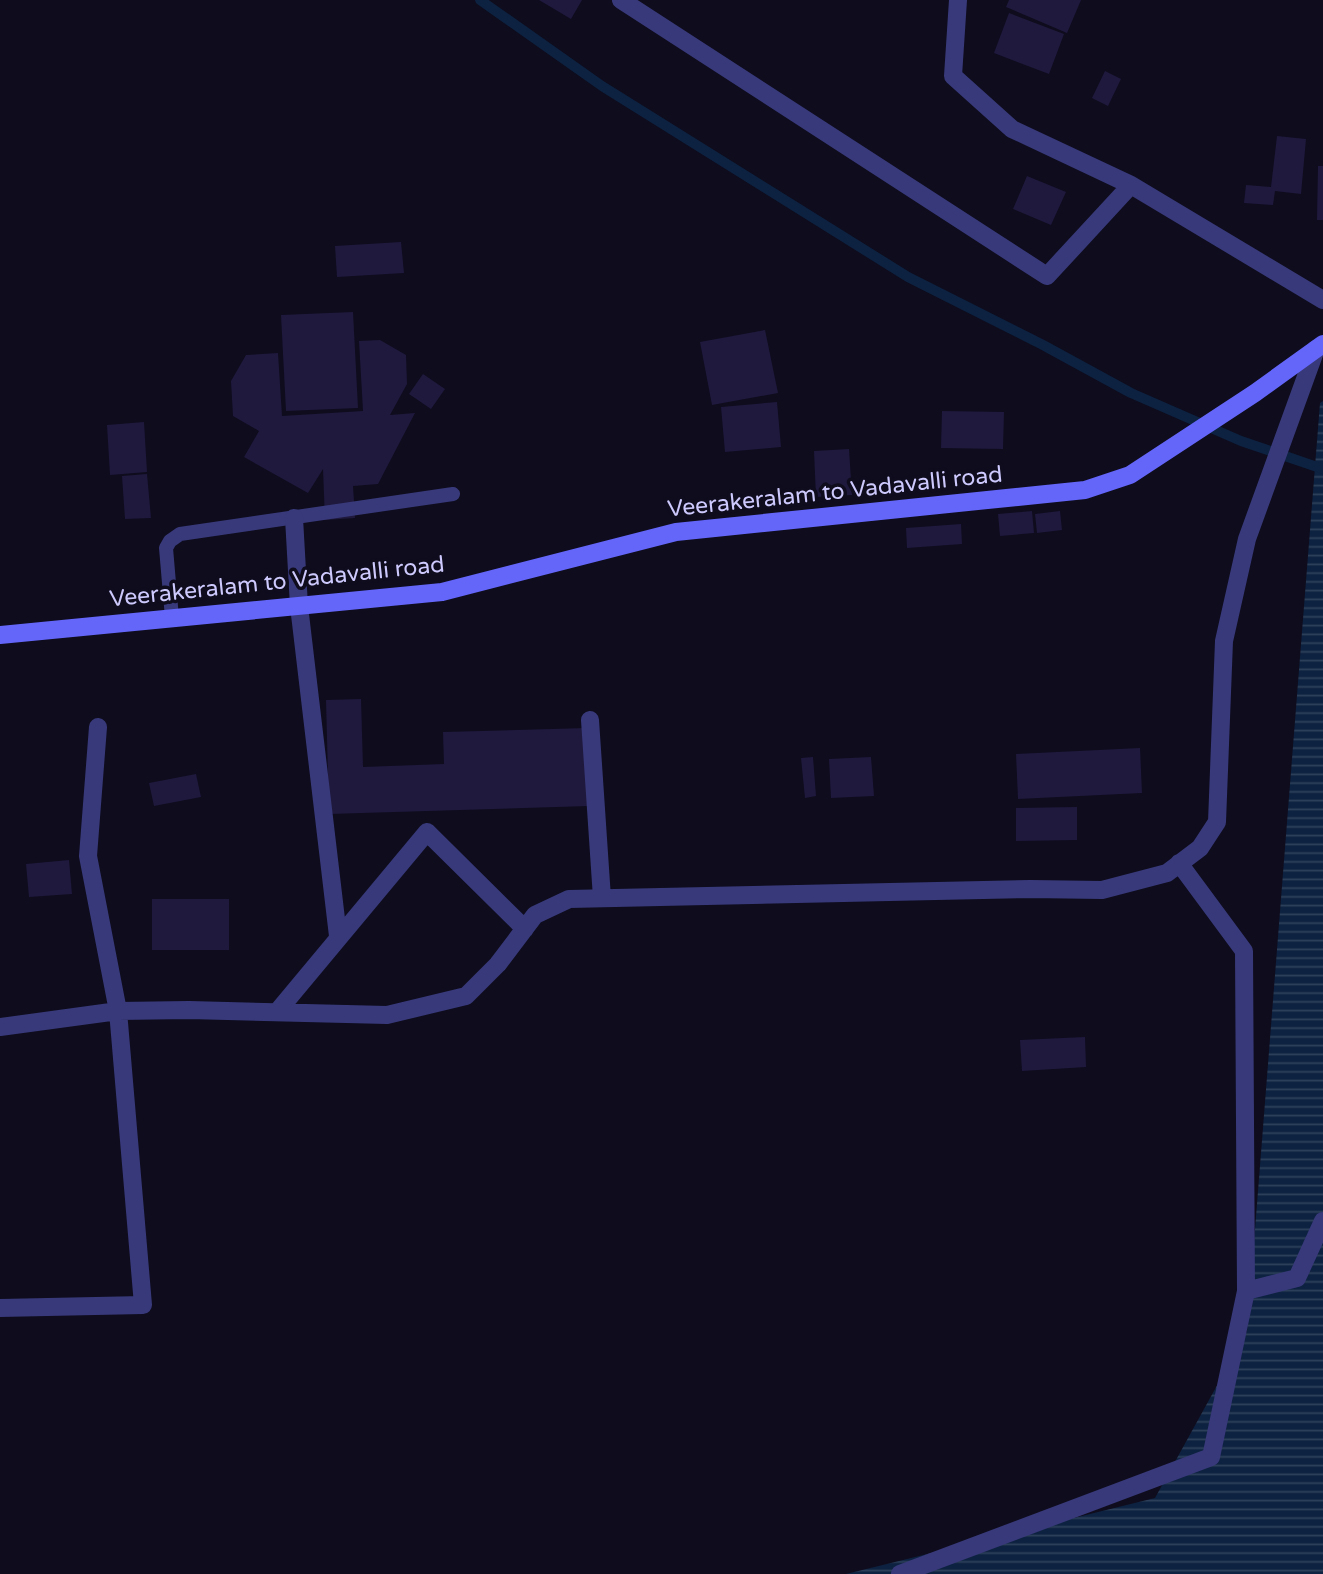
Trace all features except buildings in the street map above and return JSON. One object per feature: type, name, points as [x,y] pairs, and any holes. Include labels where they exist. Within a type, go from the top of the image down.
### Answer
[{"type":"street","points":[[621,0],[1047,276],[1131,185]]},
{"type":"street","points":[[958,0],[953,76],[1012,129],[1131,185],[1323,300]]},
{"type":"street","points":[[0,1027],[118,1011],[387,1015],[466,996],[498,964],[535,915],[569,899],[1030,889],[1102,890],[1167,873],[1200,848],[1217,822],[1224,641],[1247,539],[1298,404],[1315,378],[1320,347]]},
{"type":"street","name":"Veerakeralam to Vadavalli road","points":[[0,635],[442,592],[676,532],[1085,490],[1130,475],[1320,347]]},
{"type":"street","points":[[294,518],[299,606],[338,936]]},
{"type":"street","points":[[590,720],[602,898]]},
{"type":"street","points":[[0,1308],[143,1305],[118,1011],[88,856],[98,727]]},
{"type":"street","points":[[277,1012],[427,832],[525,929]]},
{"type":"street","points":[[900,1574],[1211,1457],[1246,1292],[1244,951],[1179,863]]},
{"type":"street","points":[[1246,1292],[1297,1279],[1323,1221]]},
{"type":"lane","points":[[172,618],[166,556],[170,541],[180,534],[453,494]]},
{"type":"water","points":[[1323,401],[1323,1574],[846,1574],[1155,1498],[1247,1331],[1320,403]]},
{"type":"waterway","points":[[480,0],[602,86],[908,277],[1131,393],[1241,441],[1323,469]]}]
